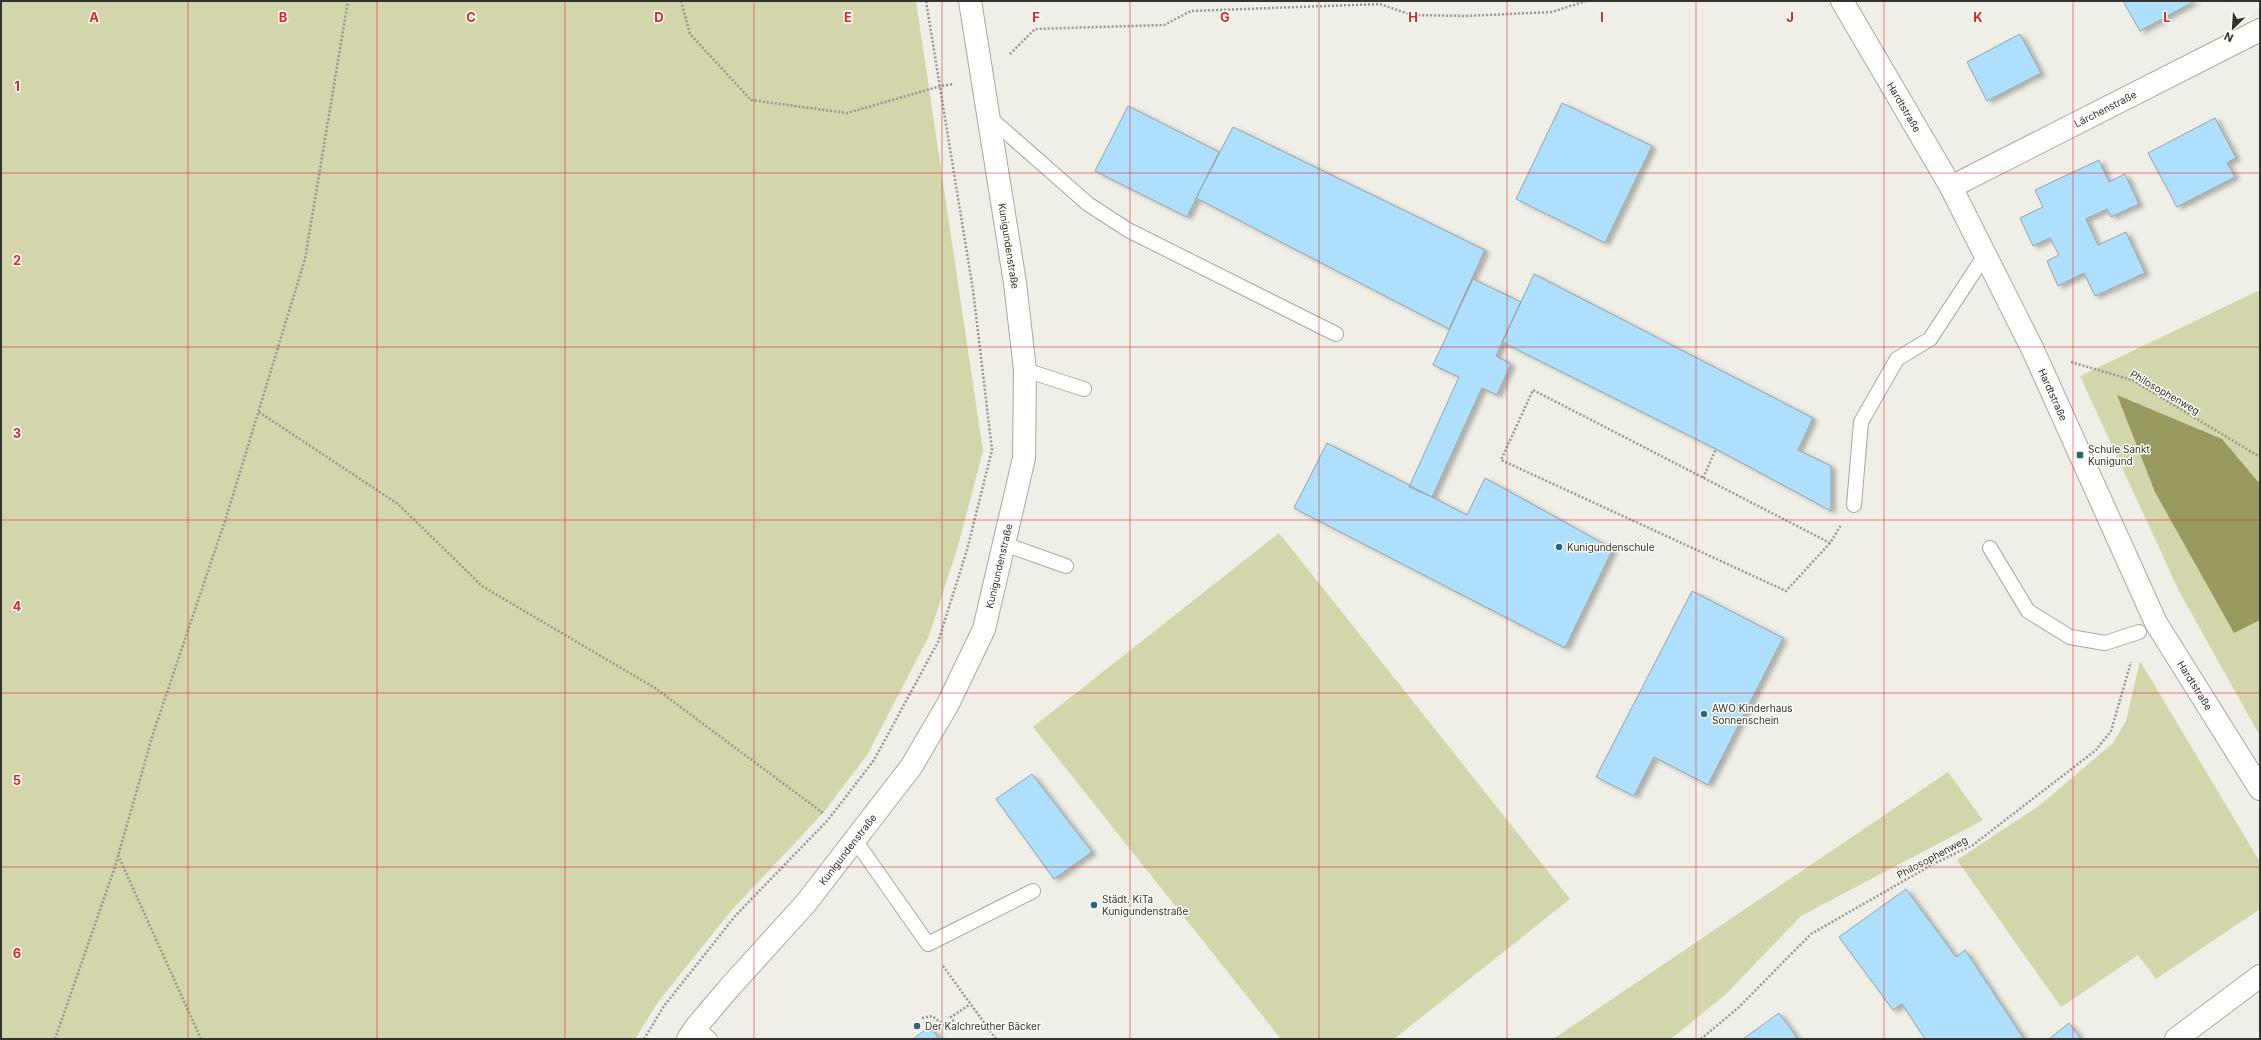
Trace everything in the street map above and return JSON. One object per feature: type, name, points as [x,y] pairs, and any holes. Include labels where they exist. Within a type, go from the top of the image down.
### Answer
[{"type":"street","name":"Kunigundenstraße","points":[[698,1035],[806,903],[911,767],[948,704],[984,629],[1024,458],[1025,370],[1015,283],[970,1]]},
{"type":"street","name":"Hardtstraße","points":[[1842,1],[1951,187],[2033,350],[2156,622],[2260,789]]},
{"type":"street","name":"Lärchenstraße","points":[[1951,187],[2260,30]]},
{"type":"street","points":[[2176,1039],[2260,976]]},
{"type":"lane","points":[[989,117],[1088,204],[1128,230],[1336,334]]},
{"type":"lane","points":[[1854,505],[1861,422],[1897,359],[1930,339],[1985,255]]},
{"type":"lane","points":[[1025,370],[1084,389]]},
{"type":"lane","points":[[1004,544],[1066,566]]},
{"type":"lane","points":[[1990,548],[2028,611],[2070,637],[2105,643],[2139,632]]},
{"type":"lane","points":[[855,840],[928,944],[1033,891]]},
{"type":"path","points":[[55,1039],[118,854],[153,734],[226,518],[305,259],[348,1]]},
{"type":"path","points":[[681,1],[690,34],[751,100],[847,113],[941,86]]},
{"type":"path","points":[[644,1039],[664,1006],[736,915],[828,820],[874,760],[938,642],[967,550],[992,450],[973,290],[926,1]]},
{"type":"path","points":[[983,80],[1036,29],[1164,25],[1191,11],[1380,4],[1412,15],[1466,16],[1552,12],[1586,1]]},
{"type":"path","name":"Philosophenweg","points":[[2033,350],[2132,380],[2260,457]]},
{"type":"path","points":[[1830,543],[1533,390],[1501,460],[1786,592],[1830,543],[1854,505]]},
{"type":"path","points":[[259,412],[398,504],[482,586],[655,688],[823,812]]},
{"type":"path","points":[[1703,478],[1716,449]]},
{"type":"path","name":"Philosophenweg","points":[[1701,1039],[1738,1008],[1811,934],[1935,863],[1973,845],[2096,750],[2111,731],[2118,713],[2139,632]]},
{"type":"path","points":[[118,854],[201,1039]]},
{"type":"path","points":[[928,944],[970,1005],[996,1039]]},
{"type":"path","points":[[922,1018],[932,1016],[951,1030],[955,1024],[951,1017],[970,1005]]},
{"type":"shaded area","points":[[1,1],[916,1],[983,451],[958,546],[929,636],[867,755],[823,813],[730,912],[658,1002],[635,1039],[1,1039]]},
{"type":"shaded area","points":[[2260,290],[2260,736],[2179,591],[2080,376]]},
{"type":"shaded area","points":[[2117,395],[2222,439],[2260,484],[2260,620],[2234,633],[2155,492]]},
{"type":"shaded area","points":[[1279,533],[1570,899],[1394,1039],[1281,1039],[1033,727]]},
{"type":"shaded area","points":[[2140,661],[2260,862],[2260,909],[2156,979],[2138,955],[2061,1007],[1957,860],[2040,805],[2113,743],[2126,721]]},
{"type":"shaded area","points":[[1948,772],[1983,820],[1801,916],[1726,994],[1671,1039],[1553,1039]]},
{"type":"building","points":[[2123,1],[2195,1],[2140,31]]},
{"type":"building","points":[[2020,34],[2041,73],[1987,101],[1967,62]]},
{"type":"building","points":[[1562,103],[1652,146],[1605,243],[1516,199]]},
{"type":"building","points":[[1128,106],[1219,152],[1187,217],[1095,171]]},
{"type":"building","points":[[2215,118],[2236,158],[2227,163],[2235,177],[2177,207],[2148,153]]},
{"type":"building","points":[[1233,127],[1485,250],[1449,329],[1196,198]]},
{"type":"building","points":[[2099,160],[2109,182],[2125,174],[2139,204],[2111,217],[2107,209],[2086,219],[2098,245],[2126,232],[2145,273],[2095,296],[2084,273],[2058,286],[2047,261],[2059,255],[2050,238],[2033,246],[2020,218],[2043,207],[2035,190]]},
{"type":"building","points":[[1534,274],[1813,418],[1798,450],[1831,466],[1831,511],[1716,449],[1502,342]]},
{"type":"building","points":[[1473,279],[1521,302],[1496,356],[1511,364],[1497,395],[1482,388],[1432,497],[1409,487],[1459,377],[1433,365]]},
{"type":"building","points":[[1327,443],[1467,515],[1485,478],[1613,549],[1565,648],[1294,508]]},
{"type":"building","points":[[1692,591],[1783,638],[1708,785],[1654,757],[1634,796],[1596,777]]},
{"type":"building","points":[[1032,774],[1092,852],[1054,879],[996,799]]},
{"type":"building","points":[[1906,889],[1956,957],[1965,950],[2024,1039],[1925,1039],[1902,1004],[1893,1010],[1839,937]]},
{"type":"building","points":[[1779,1013],[1798,1039],[1743,1039]]},
{"type":"building","points":[[2069,1023],[2081,1039],[2049,1039]]},
{"type":"building","points":[[930,1026],[939,1039],[913,1039]]},
{"type":"place","name":"Schule Sankt Kunigund","points":[[2080,455]]},
{"type":"place","name":"Kunigundenschule","points":[[1559,547]]},
{"type":"place","name":"AWO Kinderhaus Sonnenschein","points":[[1704,714]]},
{"type":"place","name":"Städt. KiTa Kunigundenstraße","points":[[1094,905]]},
{"type":"place","name":"Der Kalchreuther Bäcker","points":[[917,1026]]}]
